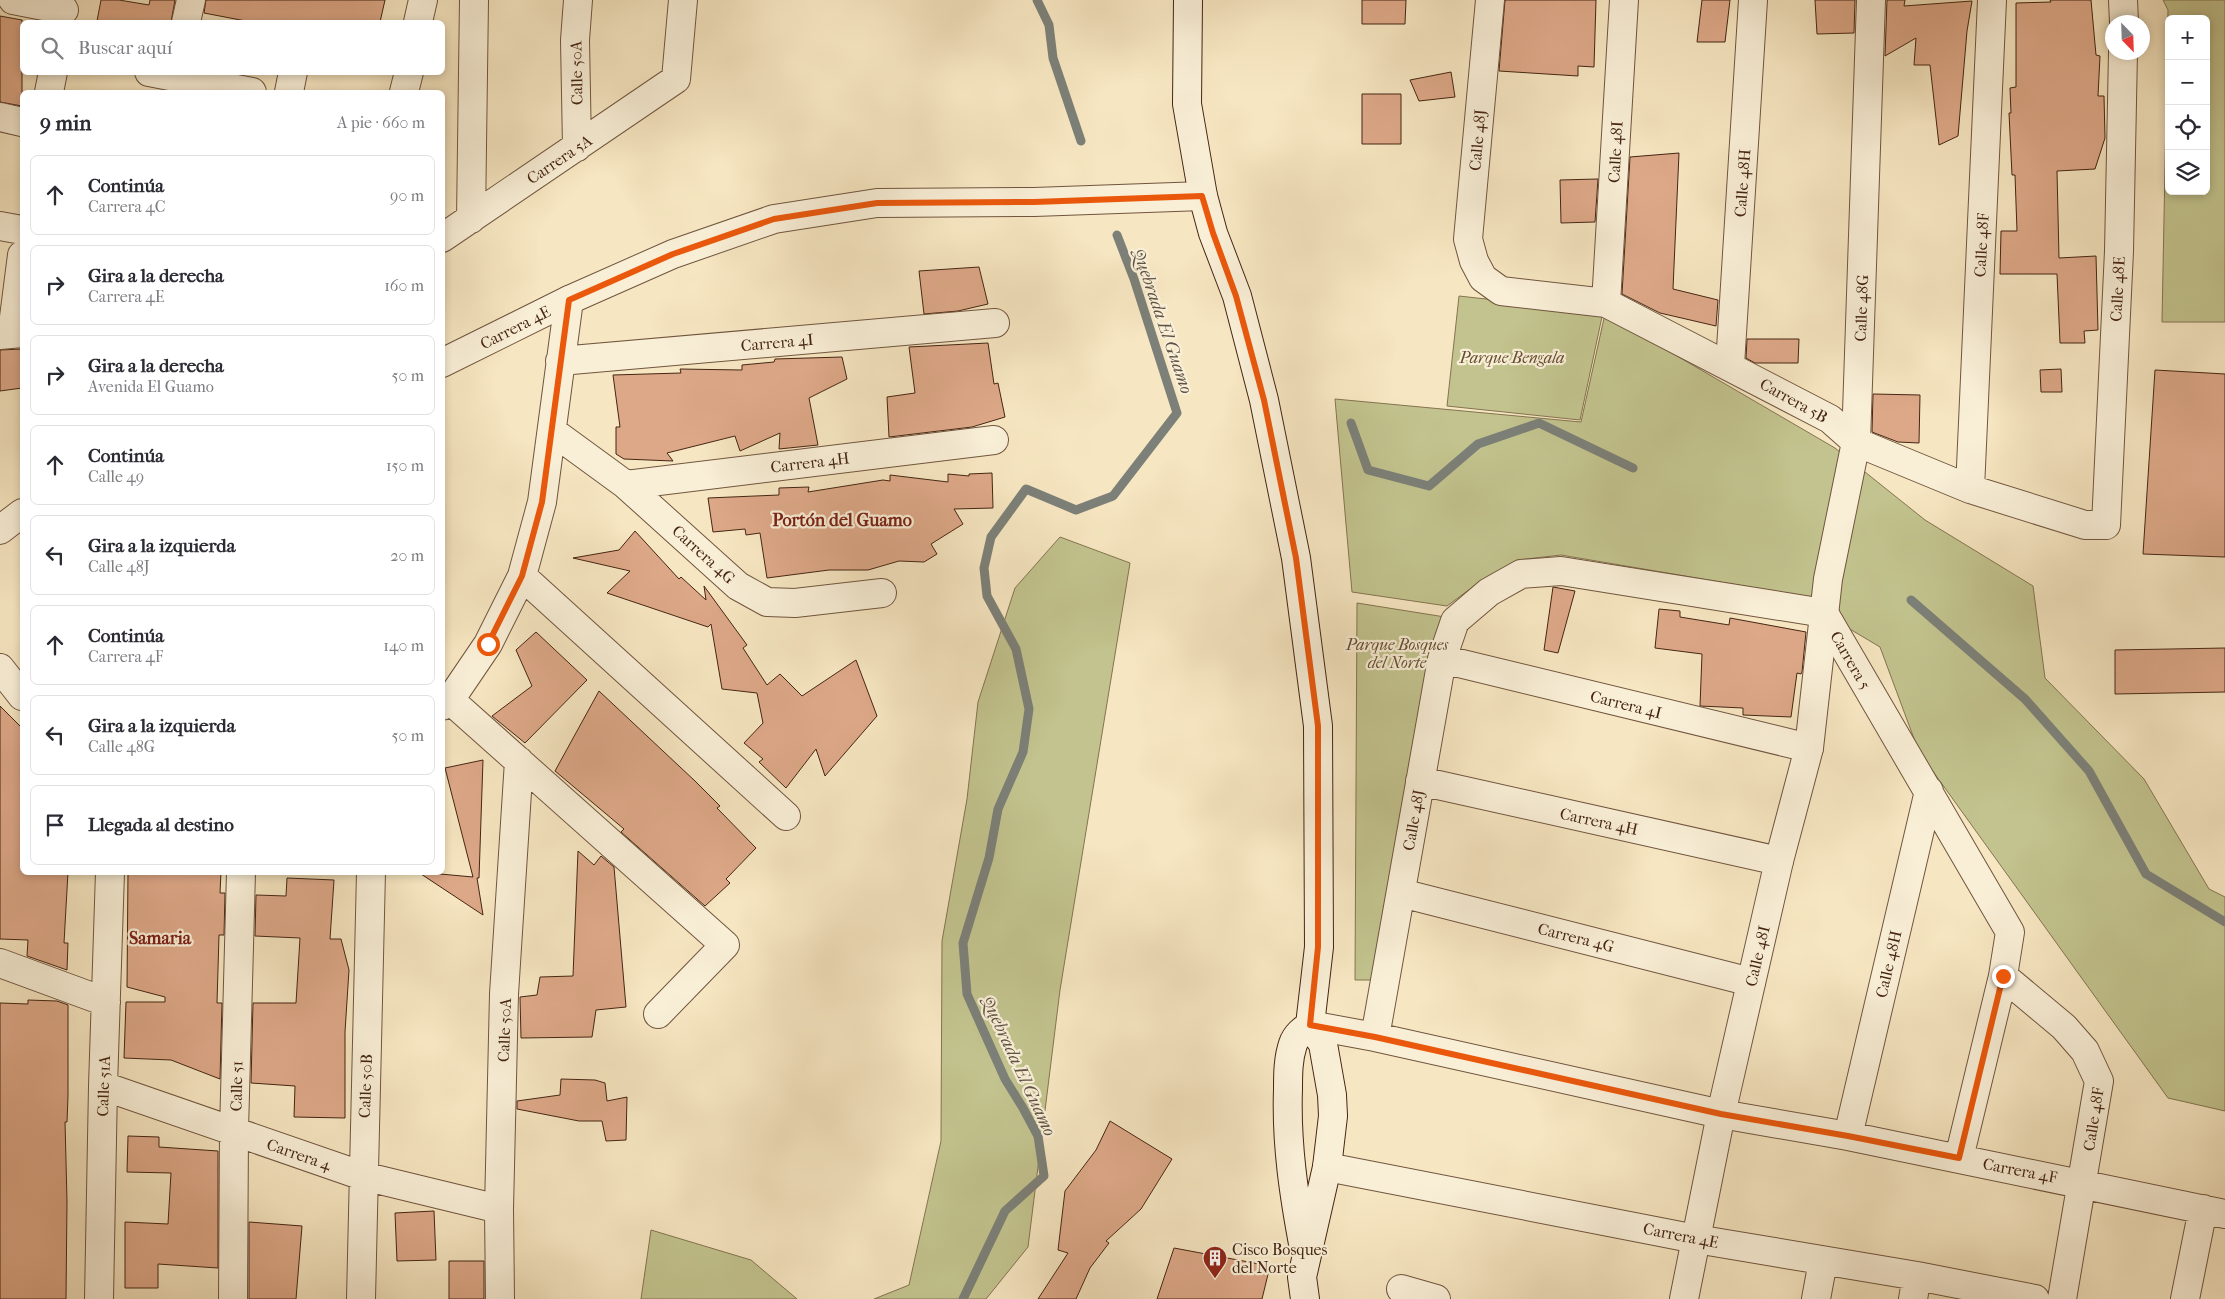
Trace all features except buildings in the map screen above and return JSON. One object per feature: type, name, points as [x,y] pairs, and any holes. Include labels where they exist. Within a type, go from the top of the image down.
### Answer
[{"type":"street","points":[[13,0],[64,11]]},
{"type":"street","points":[[186,20],[191,0]]},
{"type":"street","points":[[418,20],[423,0]]},
{"type":"street","points":[[470,219],[474,0]]},
{"type":"street","name":"Calle 50A","points":[[577,147],[575,40],[578,0]]},
{"type":"street","name":"Carrera 5A","points":[[445,236],[676,79],[683,0]]},
{"type":"street","points":[[1188,0],[1187,104],[1202,196],[1236,296],[1264,400],[1296,558],[1318,726],[1318,947],[1310,1025],[1323,1044],[1332,1095],[1333,1116],[1327,1167],[1302,1277],[1305,1299]]},
{"type":"street","name":"Calle 48J","points":[[1483,278],[1474,261],[1468,239],[1490,0]]},
{"type":"street","name":"Calle 48I","points":[[1606,303],[1624,0]]},
{"type":"street","name":"Calle 48H","points":[[1730,365],[1753,0]]},
{"type":"street","name":"Calle 48G","points":[[1824,613],[1828,579],[1856,442],[1871,0]]},
{"type":"street","name":"Calle 48F","points":[[1970,489],[1992,0]]},
{"type":"street","points":[[2123,0],[2124,15]]},
{"type":"street","name":"Calle 48E","points":[[2106,525],[2119,251],[2123,60]]},
{"type":"street","points":[[49,90],[52,75]]},
{"type":"street","points":[[171,75],[242,90]]},
{"type":"street","points":[[289,90],[292,75]]},
{"type":"street","points":[[404,90],[407,75]]},
{"type":"street","points":[[0,117],[20,122]]},
{"type":"street","name":"Carrera 4E","points":[[445,362],[569,300],[673,254],[774,219],[877,203],[1034,202],[1202,196]]},
{"type":"street","points":[[0,226],[20,230]]},
{"type":"street","points":[[11,333],[20,269]]},
{"type":"street","name":"Carrera 5B","points":[[1483,278],[1501,291],[1606,303],[1730,365],[1830,419],[1856,442],[1970,489],[2085,525],[2106,525]]},
{"type":"street","points":[[569,300],[542,502],[522,576],[488,644],[446,703],[519,761],[725,945],[658,1014]]},
{"type":"street","name":"Carrera 4I","points":[[560,361],[994,323]]},
{"type":"street","name":"Carrera 4G","points":[[552,431],[626,485],[738,586],[767,602],[795,603],[882,593]]},
{"type":"street","name":"Carrera 4H","points":[[626,485],[994,440]]},
{"type":"street","points":[[0,530],[20,515]]},
{"type":"street","name":"Carrera 5","points":[[1521,574],[1560,570],[1824,613],[2010,932],[2003,976]]},
{"type":"street","name":"Calle 48J","points":[[1375,1037],[1442,659],[1455,621],[1489,592],[1521,574]]},
{"type":"street","points":[[522,576],[786,816]]},
{"type":"street","name":"Calle 48I","points":[[1684,1299],[1721,1114],[1779,861],[1809,748],[1824,613]]},
{"type":"street","name":"Carrera 4I","points":[[1442,659],[1809,748]]},
{"type":"street","points":[[0,668],[20,693]]},
{"type":"street","name":"Calle 50A","points":[[500,1299],[499,1209],[504,994],[519,761]]},
{"type":"street","name":"Carrera 4H","points":[[1420,781],[1779,861]]},
{"type":"street","name":"Calle 48H","points":[[1848,1136],[1929,792]]},
{"type":"street","name":"Calle 51A","points":[[99,1299],[110,875]]},
{"type":"street","name":"Calle 51","points":[[233,1299],[234,1131],[241,875]]},
{"type":"street","name":"Calle 50B","points":[[361,1299],[371,875]]},
{"type":"street","name":"Carrera 4G","points":[[1401,893],[1751,982]]},
{"type":"street","points":[[0,962],[106,1002]]},
{"type":"street","points":[[1959,1158],[2003,976]]},
{"type":"street","name":"Calle 48F","points":[[2003,976],[2064,1027],[2085,1051],[2099,1081],[2062,1299]]},
{"type":"street","points":[[1306,1258],[1293,1186],[1287,1112],[1289,1059],[1294,1042],[1301,1031],[1310,1025],[1375,1037]]},
{"type":"street","name":"Carrera 4F","points":[[1375,1037],[1721,1114],[1848,1136],[2214,1211]]},
{"type":"street","name":"Carrera 4","points":[[103,1086],[363,1176],[499,1209]]},
{"type":"street","name":"Carrera 4E","points":[[1327,1167],[1696,1239],[1823,1261],[1915,1288],[2035,1299]]},
{"type":"street","points":[[2185,1299],[2214,1211]]},
{"type":"street","points":[[1816,1299],[1823,1261]]},
{"type":"street","points":[[1401,1289],[1436,1299]]},
{"type":"green space","points":[[2163,0],[2225,0],[2225,322],[2162,322],[2165,166],[2165,195],[2210,195],[2210,15],[2168,15],[2168,10]]},
{"type":"green space","name":"Parque Bengala","points":[[1459,296],[1603,312],[1580,420],[1447,406]]},
{"type":"green space","points":[[1605,314],[1835,448],[1925,520],[2033,586],[2045,678],[2144,779],[2209,889],[2225,897],[2225,1111],[2168,1098],[1919,752],[1880,647],[1791,594],[1561,555],[1518,560],[1482,580],[1447,606],[1352,592],[1335,399],[1581,422]]},
{"type":"green space","points":[[1060,537],[1130,563],[1060,990],[1028,1247],[986,1299],[874,1299],[909,1285],[941,1141],[942,941],[967,799],[978,702],[1015,588]]},
{"type":"green space","name":"Parque Bosques del Norte","points":[[1357,603],[1445,617],[1372,980],[1355,980]]},
{"type":"green space","points":[[651,1230],[751,1260],[797,1299],[641,1299]]},
{"type":"waterway","name":"Quebrada El Guamo","points":[[1037,0],[1049,25],[1053,58],[1081,141]]},
{"type":"waterway","name":"Quebrada El Guamo","points":[[963,1299],[1005,1211],[1044,1176],[1038,1136],[1005,1079],[967,994],[963,943],[989,858],[998,809],[1023,752],[1029,709],[1016,649],[987,596],[984,568],[991,537],[1026,489],[1076,510],[1113,496],[1177,413],[1134,279],[1117,235]]},
{"type":"waterway","points":[[1351,423],[1368,470],[1429,486],[1478,444],[1539,423],[1633,468]]},
{"type":"waterway","points":[[1911,600],[2025,699],[2089,771],[2146,874],[2225,922]]},
{"type":"place","name":"Cisco Bosques del Norte","points":[[1215,1279]]},
{"type":"district","name":"Portón del Guamo","points":[[842,520]]},
{"type":"district","name":"Samaria","points":[[160,938]]},
{"type":"route","points":[[488,644],[522,576],[542,502],[569,300],[673,254],[774,219],[877,203],[1034,202],[1202,196],[1236,296],[1264,400],[1296,558],[1318,726],[1318,947],[1310,1025],[1375,1037],[1721,1114],[1959,1158],[2003,976]]}]
